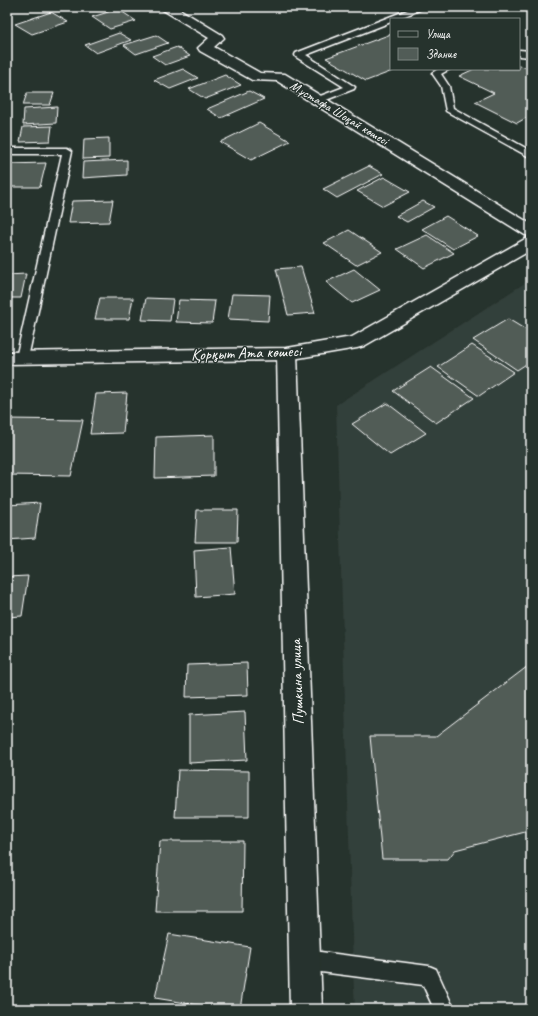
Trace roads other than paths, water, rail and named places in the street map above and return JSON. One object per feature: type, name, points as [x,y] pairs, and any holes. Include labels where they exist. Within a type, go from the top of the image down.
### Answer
[{"type":"street","name":"Мұстафа Шоқай көшесі","points":[[167,7],[217,38],[205,48],[257,77],[280,77],[531,231]]},
{"type":"street","name":"Қорқыт Ата көшесі","points":[[14,358],[287,354],[357,342],[531,243]]},
{"type":"street","name":"Пушкина улица","points":[[287,354],[306,1009]]},
{"type":"lane","points":[[394,18],[422,7]]},
{"type":"lane","points":[[318,100],[351,87],[299,55],[390,19]]},
{"type":"lane","points":[[520,53],[531,54]]},
{"type":"lane","points":[[444,70],[436,73],[445,86],[449,110],[531,155]]},
{"type":"lane","points":[[7,151],[67,151],[14,358]]},
{"type":"lane","points":[[305,960],[429,976],[444,1009]]}]
